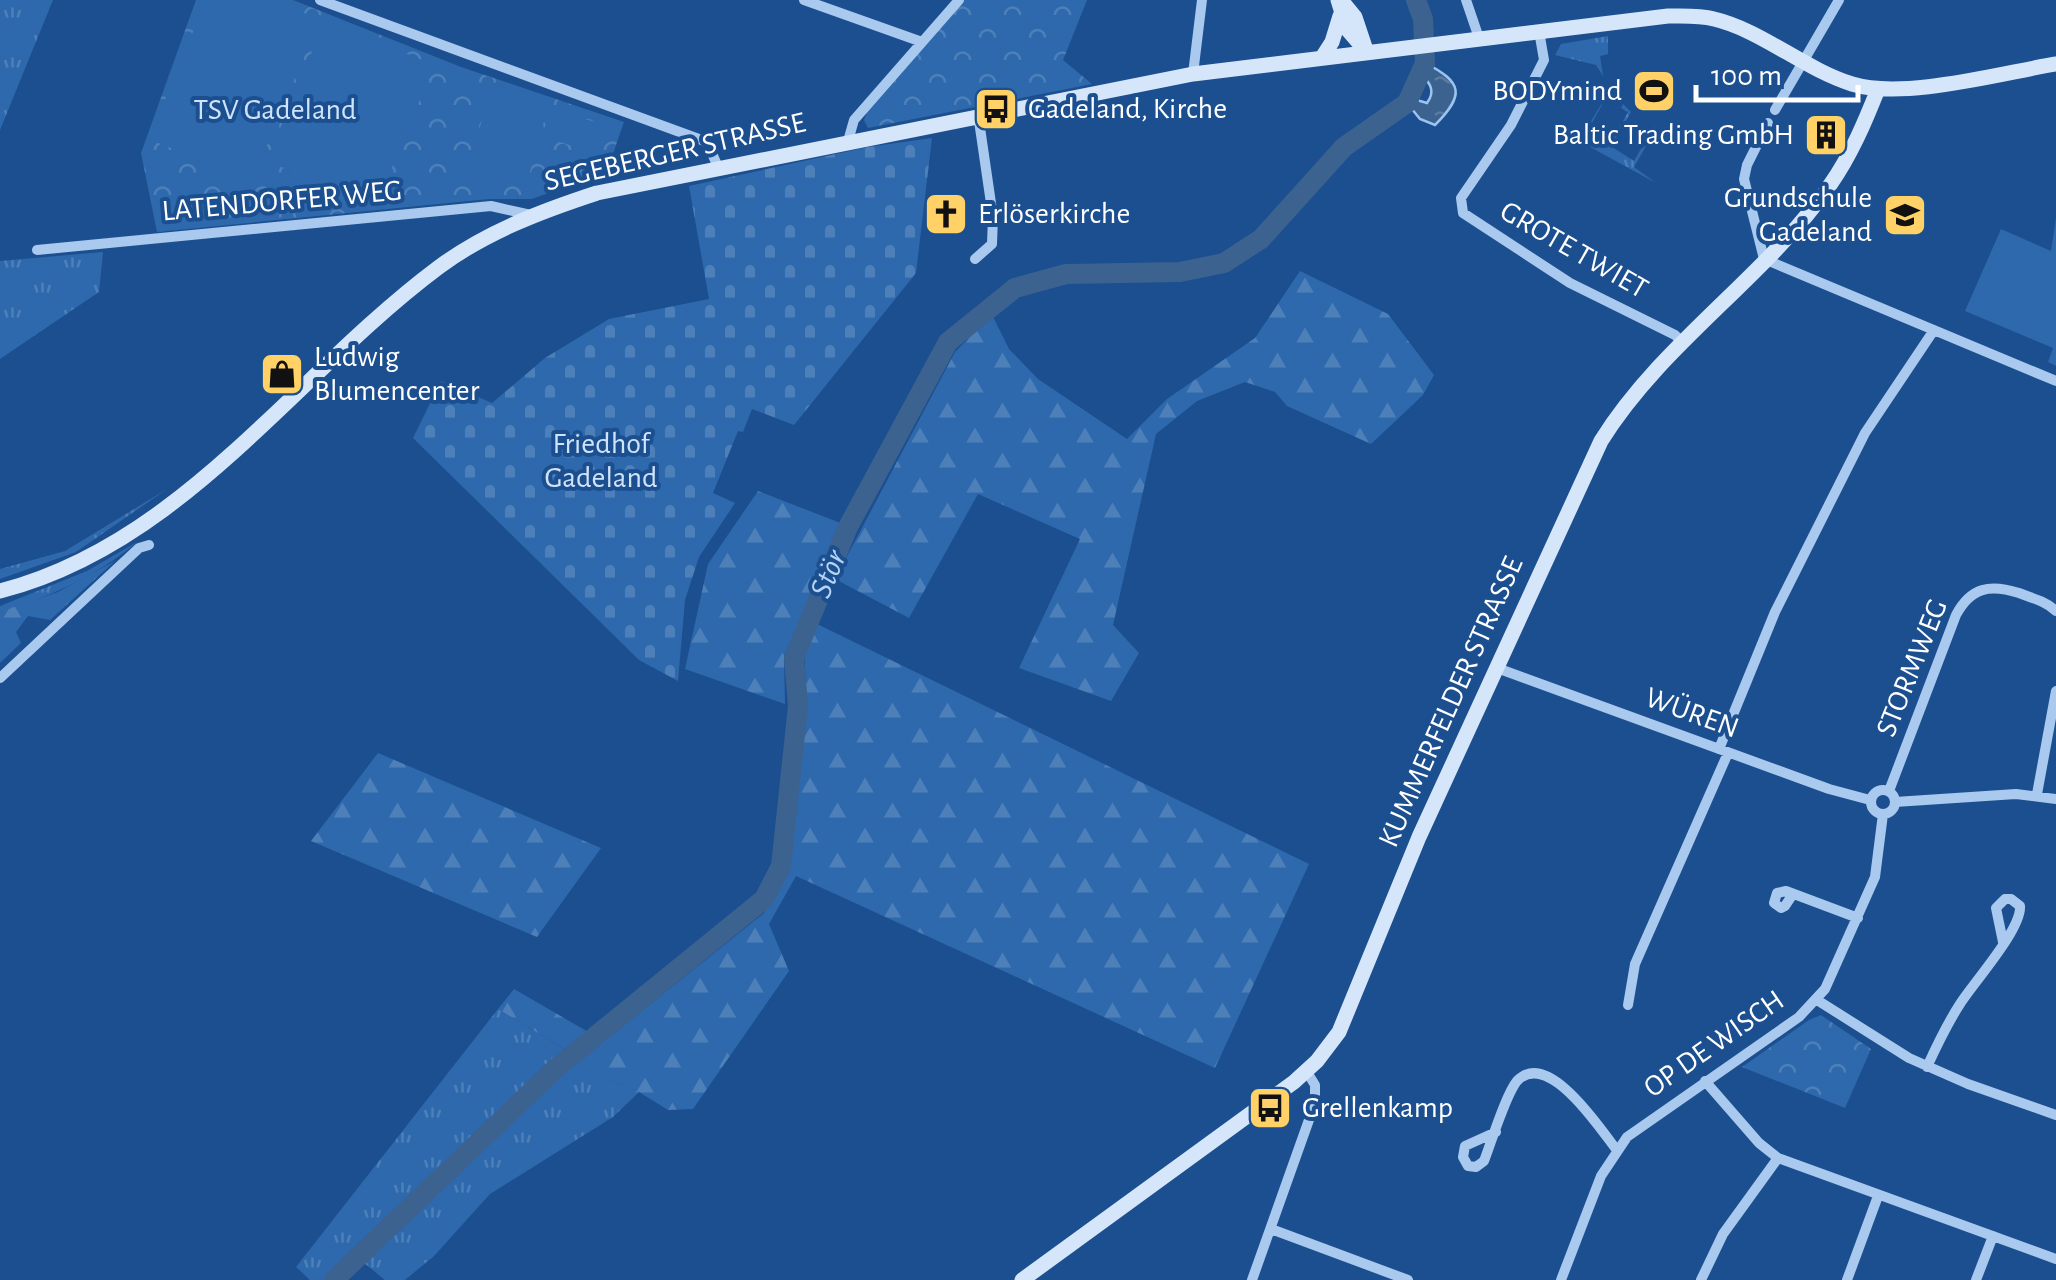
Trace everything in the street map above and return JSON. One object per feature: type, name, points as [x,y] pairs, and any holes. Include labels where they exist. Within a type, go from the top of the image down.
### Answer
[{"type":"main road","points":[[1340,5],[1366,51]]},
{"type":"main road","points":[[1322,56],[1332,42],[1340,5]]},
{"type":"main road","name":"SEGEBERGER STRASSE","points":[[0,591],[63,568],[141,525],[212,471],[388,308],[442,265],[530,215],[597,193],[1193,74],[1432,43],[1694,16],[1726,23],[1852,84],[1878,89],[1910,88],[2056,64]]},
{"type":"main road","name":"KUMMERFELDER STRASSE","points":[[1022,1280],[1306,1072],[1339,1032],[1419,836],[1601,442],[1625,406],[1831,184],[1852,149],[1878,89]]},
{"type":"street","points":[[320,0],[707,142],[718,167]]},
{"type":"street","points":[[804,0],[922,42]]},
{"type":"street","points":[[848,141],[854,120],[959,0]]},
{"type":"street","points":[[1193,74],[1202,0]]},
{"type":"street","points":[[1466,0],[1479,38]]},
{"type":"street","points":[[1775,110],[1838,0]]},
{"type":"street","name":"GROTE TWIET","points":[[1539,31],[1544,60],[1511,125],[1461,198],[1463,213],[1570,283],[1683,343]]},
{"type":"street","points":[[975,259],[992,244],[978,114]]},
{"type":"street","points":[[1768,123],[1744,179],[1744,193],[1764,259],[2056,381]]},
{"type":"street","name":"LATENDORFER WEG","points":[[37,250],[491,206],[530,215]]},
{"type":"street","points":[[1628,1005],[1635,964],[1724,751],[1775,612],[1865,432],[1934,330]]},
{"type":"street","points":[[0,678],[139,548],[149,545]]},
{"type":"street","name":"STORMWEG","points":[[1892,796],[1956,614],[1968,596],[1985,588],[2002,588],[2043,602],[2056,611]]},
{"type":"street","name":"WÜREN","points":[[1496,668],[1839,793],[1870,800]]},
{"type":"street","points":[[2037,794],[2056,690]]},
{"type":"street","points":[[1892,796],[1892,810],[1882,814],[1873,810],[1870,800],[1877,791],[1892,796],[2037,794],[2056,798]]},
{"type":"street","name":"OP DE WISCH","points":[[1562,1280],[1601,1176],[1616,1149],[1637,1128],[1799,1017],[1817,1000],[1831,978],[1878,865],[1882,814]]},
{"type":"street","points":[[1793,894],[1858,918]]},
{"type":"street","points":[[1927,1067],[1950,1020],[2003,942]]},
{"type":"street","points":[[1817,1000],[1927,1067],[2056,1115]]},
{"type":"street","points":[[1252,1280],[1315,1103],[1315,1086],[1306,1072]]},
{"type":"street","points":[[1496,1132],[1517,1081],[1532,1075],[1553,1081],[1574,1094],[1616,1149]]},
{"type":"street","points":[[1705,1081],[1759,1143],[1778,1158],[2056,1259]]},
{"type":"street","points":[[1701,1280],[1722,1234],[1778,1158]]},
{"type":"street","points":[[1847,1280],[1878,1196]]},
{"type":"street","points":[[1271,1229],[1408,1280]]},
{"type":"street","points":[[1976,1280],[1993,1236]]},
{"type":"green space","points":[[0,0],[53,0],[0,130]]},
{"type":"green space","name":"TSV Gadeland","points":[[196,0],[293,0],[461,67],[624,122],[607,171],[532,199],[489,199],[157,232],[141,153]]},
{"type":"green space","points":[[206,0],[272,0],[319,19],[252,182],[149,139]]},
{"type":"green space","points":[[963,0],[1087,0],[1063,60],[1092,84],[868,128],[864,120],[868,109]]},
{"type":"green space","points":[[325,20],[434,65],[376,206],[267,161]]},
{"type":"green space","points":[[1608,36],[1608,54],[1600,56],[1603,76],[1596,65],[1555,55],[1561,44]]},
{"type":"green space","points":[[492,84],[550,100],[526,186],[468,170]]},
{"type":"green space","points":[[1613,85],[1617,94],[1610,90],[1587,132],[1609,145],[1628,112],[1621,108],[1623,104],[1631,112],[1612,147],[1634,161],[1654,126],[1657,127],[1634,167],[1656,183],[1579,141]]},
{"type":"green space","points":[[550,109],[606,125],[598,153],[542,137]]},
{"type":"green space","name":"Friedhof Gadeland","points":[[932,138],[916,273],[794,425],[752,409],[743,432],[738,431],[713,493],[735,503],[699,557],[685,600],[678,681],[639,660],[413,438],[441,381],[492,403],[545,358],[609,319],[709,299],[689,186],[868,147]]},
{"type":"green space","points":[[2056,218],[2056,366],[2048,362],[2053,348],[1965,311],[2001,229],[2051,251]]},
{"type":"green space","points":[[103,252],[99,292],[0,359],[0,261]]},
{"type":"green space","points":[[1300,271],[1388,314],[1434,375],[1423,395],[1371,444],[1287,406],[1275,392],[1245,382],[1197,401],[1156,434],[1113,625],[1139,653],[1111,701],[1019,668],[1080,539],[978,494],[909,618],[835,579],[955,352],[992,315],[1009,349],[1038,379],[1127,439],[1167,399],[1255,338]]},
{"type":"green space","points":[[167,489],[76,552],[0,579],[0,569],[65,551]]},
{"type":"green space","points":[[758,491],[843,524],[784,656],[785,704],[685,669],[708,564]]},
{"type":"green space","points":[[137,542],[72,584],[0,612],[0,606],[87,571]]},
{"type":"green space","points":[[115,561],[50,620],[28,616],[16,632],[21,643],[0,663],[0,612],[58,592]]},
{"type":"green space","points":[[815,623],[1309,864],[1215,1068],[796,876],[769,924],[789,971],[693,1109],[668,1110],[639,1092],[572,1067],[764,913],[785,871],[807,701],[804,651]]},
{"type":"green space","points":[[378,753],[601,848],[537,937],[311,841]]},
{"type":"green space","points":[[514,989],[590,1033],[566,1050],[498,1009]]},
{"type":"green space","points":[[498,1009],[566,1050],[573,1067],[639,1092],[613,1117],[490,1194],[434,1256],[405,1280],[385,1280],[353,1254],[324,1280],[310,1280],[296,1267]]},
{"type":"green space","points":[[1821,1015],[1871,1049],[1845,1108],[1742,1067]]},
{"type":"water","points":[[1425,63],[1447,76],[1456,90],[1451,105],[1435,125],[1420,119],[1407,103],[1410,98],[1427,103],[1430,99],[1431,87],[1421,74]]},
{"type":"waterway","name":"Stör","points":[[334,1280],[555,1069],[764,899],[781,866],[798,706],[794,658],[848,527],[948,342],[1015,288],[1066,274],[1180,272],[1224,263],[1261,239],[1344,147],[1407,103],[1425,63],[1423,19],[1416,0]]},
{"type":"place","name":"BODYmind","points":[[1654,91]]},
{"type":"place","name":"Gadeland, Kirche","points":[[996,109]]},
{"type":"place","name":"Baltic Trading GmbH","points":[[1826,135]]},
{"type":"place","name":"Erlöserkirche","points":[[946,214]]},
{"type":"place","name":"Grundschule Gadeland","points":[[1905,215]]},
{"type":"place","name":"Ludwig Blumencenter","points":[[282,374]]},
{"type":"place","name":"Grellenkamp","points":[[1270,1108]]}]
